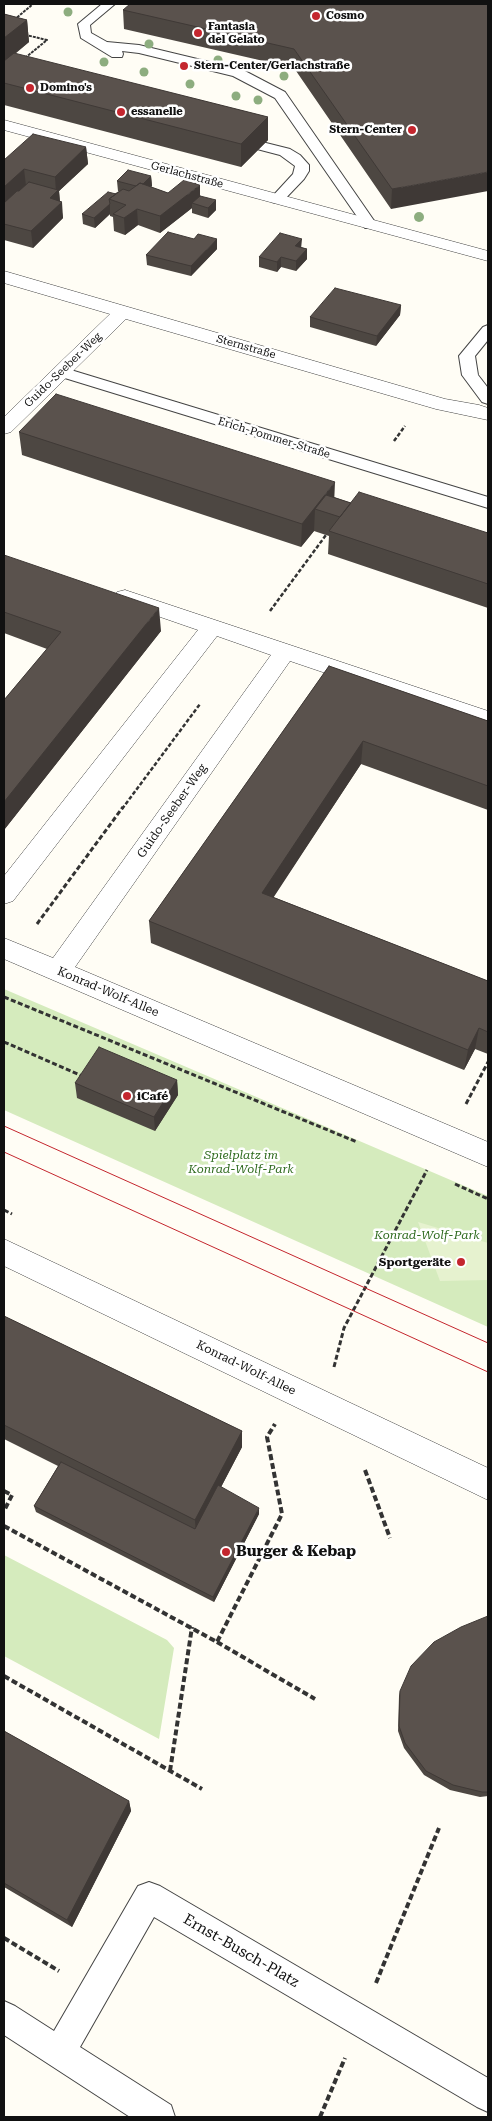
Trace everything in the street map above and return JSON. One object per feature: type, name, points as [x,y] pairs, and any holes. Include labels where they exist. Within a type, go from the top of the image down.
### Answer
[{"type":"street","name":"Gerlachstraße","points":[[4,125],[488,256]]},
{"type":"street","name":"Sternstraße","points":[[4,277],[443,405],[472,408],[488,414]]},
{"type":"street","name":"Guido-Seeber-Weg","points":[[4,428],[122,312]]},
{"type":"street","points":[[108,591],[488,720]]},
{"type":"street","points":[[4,894],[212,627]]},
{"type":"street","name":"Guido-Seeber-Weg","points":[[58,971],[285,652]]},
{"type":"street","name":"Konrad-Wolf-Allee","points":[[9,951],[488,1155]]},
{"type":"street","name":"Konrad-Wolf-Allee","points":[[4,1252],[488,1484]]},
{"type":"lane","points":[[109,4],[84,24],[85,35],[124,58],[229,83],[263,86],[280,95],[370,225]]},
{"type":"lane","points":[[262,146],[285,152],[295,158],[302,166],[299,176],[277,199]]},
{"type":"lane","points":[[488,330],[467,356],[470,375],[488,399]]},
{"type":"lane","name":"Erich-Pommer-Straße","points":[[61,372],[488,504]]},
{"type":"lane","name":"Ernst-Busch-Platz","points":[[59,2053],[149,1898],[488,2096]]},
{"type":"lane","points":[[4,2017],[159,2117]]},
{"type":"path","points":[[11,22],[33,4]]},
{"type":"path","points":[[21,33],[47,40],[22,61],[31,63]]},
{"type":"path","points":[[390,446],[424,399]]},
{"type":"path","points":[[248,640],[326,535]]},
{"type":"path","points":[[9,951],[204,699]]},
{"type":"path","points":[[4,997],[363,1144]]},
{"type":"path","points":[[4,1042],[89,1079]]},
{"type":"path","points":[[390,1538],[335,1411],[344,1328],[427,1170],[488,1062]]},
{"type":"path","points":[[418,1167],[436,1174]]},
{"type":"path","points":[[453,1183],[488,1199]]},
{"type":"path","points":[[217,1642],[282,1514],[267,1437]]},
{"type":"path","points":[[4,1491],[12,1495],[4,1511]]},
{"type":"path","points":[[4,1526],[192,1627],[315,1699]]},
{"type":"path","points":[[170,1772],[192,1627]]},
{"type":"path","points":[[4,1676],[202,1789]]},
{"type":"path","points":[[320,2117],[439,1828]]},
{"type":"path","points":[[4,1938],[95,1993]]},
{"type":"green space","name":"Konrad-Wolf-Park","points":[[4,989],[488,1196],[488,1327],[4,1110]]},
{"type":"green space","name":"Sportgeräte","points":[[418,1222],[488,1243],[488,1280],[440,1281]]},
{"type":"green space","points":[[4,1555],[167,1640],[174,1648],[159,1739],[4,1656]]},
{"type":"building","name":"Stern-Center","points":[[130,4],[488,4],[488,172],[392,189],[294,49],[123,10]]},
{"type":"building","points":[[4,14],[27,20],[4,38]]},
{"type":"building","points":[[14,53],[268,117],[241,144],[4,83],[4,61]]},
{"type":"building","points":[[33,134],[86,147],[55,177],[24,169],[4,187],[4,160]]},
{"type":"building","points":[[128,170],[151,176],[143,184],[140,183],[136,186],[117,181]]},
{"type":"building","points":[[184,180],[200,185],[160,216],[137,209],[124,218],[113,214],[126,205],[109,199],[123,189],[129,191],[140,183],[168,193]]},
{"type":"building","points":[[29,182],[58,190],[50,198],[62,202],[31,231],[4,224],[4,203]]},
{"type":"building","points":[[108,192],[116,194],[109,199],[110,204],[94,218],[82,214]]},
{"type":"building","points":[[200,196],[216,200],[208,208],[192,203]]},
{"type":"building","points":[[168,232],[194,239],[198,234],[217,239],[191,266],[146,255]]},
{"type":"building","points":[[280,233],[302,239],[295,246],[307,249],[296,261],[281,257],[277,262],[259,257]]},
{"type":"building","points":[[335,288],[401,305],[377,336],[310,317]]},
{"type":"building","points":[[56,394],[335,482],[302,524],[19,432]]},
{"type":"building","points":[[359,492],[488,533],[488,584],[329,531]]},
{"type":"building","points":[[326,495],[351,503],[340,517],[315,509]]},
{"type":"building","points":[[4,555],[159,608],[4,802],[4,700],[61,632],[4,612]]},
{"type":"building","points":[[329,666],[488,721],[488,786],[363,741],[262,893],[488,981],[488,1032],[479,1028],[468,1050],[149,921]]},
{"type":"building","points":[[99,1047],[177,1080],[154,1117],[75,1083]]},
{"type":"building","points":[[4,1316],[242,1431],[195,1520],[4,1425]]},
{"type":"building","points":[[61,1462],[195,1529],[218,1485],[259,1508],[213,1597],[34,1506]]},
{"type":"building","points":[[488,1616],[488,1792],[482,1792],[453,1785],[426,1771],[405,1743],[399,1726],[400,1691],[411,1666],[434,1642],[461,1627]]},
{"type":"building","points":[[4,1731],[129,1801],[67,1920],[4,1883]]},
{"type":"tram line","points":[[4,1126],[488,1343]]},
{"type":"tram line","points":[[4,1152],[488,1372]]},
{"type":"place","name":"Cosmo","points":[[316,16]]},
{"type":"place","name":"Fantasia del Gelato","points":[[198,33]]},
{"type":"place","name":"Stern-Center/Gerlachstraße","points":[[184,66]]},
{"type":"place","name":"Domino's","points":[[30,88]]},
{"type":"place","name":"essanelle","points":[[121,112]]},
{"type":"place","name":"Stern-Center","points":[[412,130]]},
{"type":"place","name":"iCafé","points":[[127,1096]]},
{"type":"place","name":"Sportgeräte","points":[[461,1262]]},
{"type":"place","name":"Burger & Kebap","points":[[226,1552]]},
{"type":"park label","name":"Spielplatz im Konrad-Wolf-Park","points":[[241,1162]]}]
